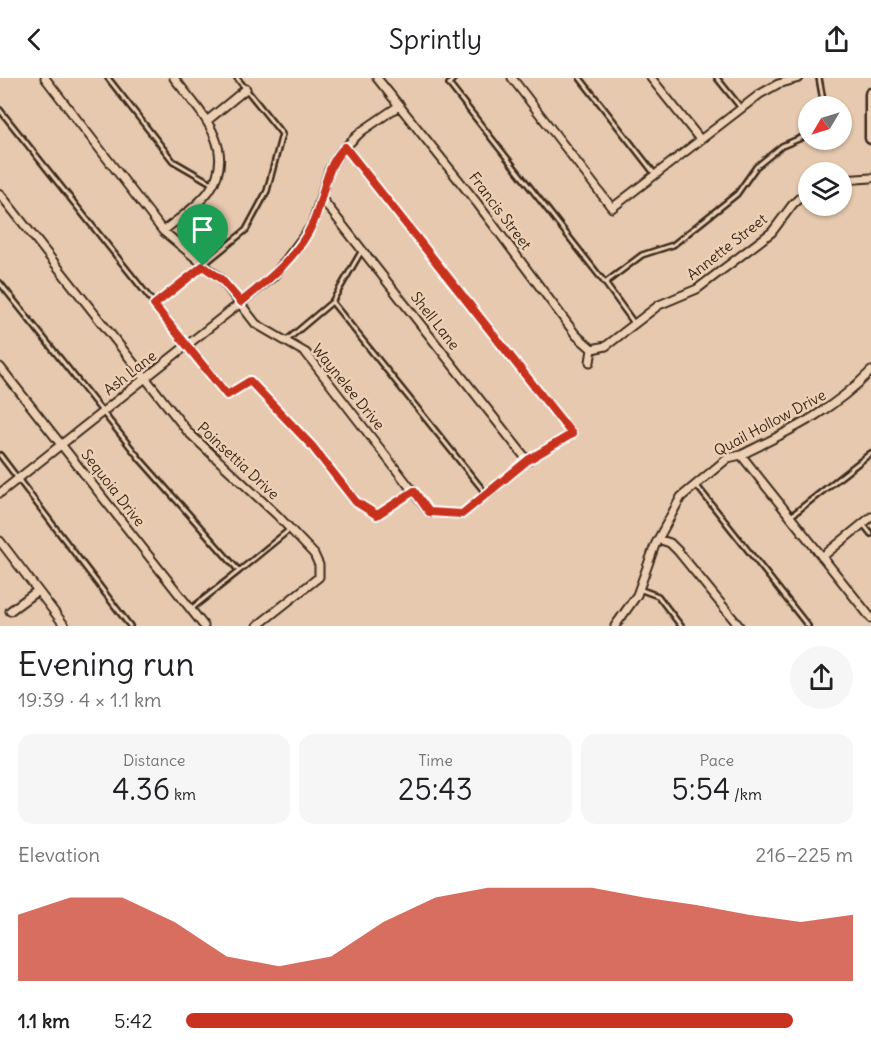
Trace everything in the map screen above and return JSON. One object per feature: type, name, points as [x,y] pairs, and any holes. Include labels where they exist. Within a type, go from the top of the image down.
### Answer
[{"type":"main road","points":[[871,94],[871,138]]},
{"type":"street","name":"Waynelee Drive","points":[[45,78],[163,231],[221,279],[256,324],[306,352],[429,512]]},
{"type":"street","points":[[163,231],[198,203],[217,176],[219,147],[208,120],[174,78]]},
{"type":"street","name":"Francis Street","points":[[378,78],[576,335],[592,349]]},
{"type":"street","points":[[512,78],[612,208],[699,138],[776,81],[800,78]]},
{"type":"street","points":[[651,78],[699,138]]},
{"type":"street","points":[[208,120],[246,89]]},
{"type":"street","name":"Ash Lane","points":[[0,493],[273,277],[291,256],[312,225],[322,199],[329,170],[345,147],[362,131],[400,105]]},
{"type":"street","points":[[852,179],[871,178]]},
{"type":"street","name":"Poinsettia Drive","points":[[0,194],[145,378],[209,454],[314,554],[319,565],[319,577],[257,626]]},
{"type":"street","name":"Shell Lane","points":[[322,199],[528,460]]},
{"type":"street","name":"Annette Street","points":[[592,349],[606,346],[659,305],[696,289],[758,244],[772,232],[798,199]]},
{"type":"street","points":[[590,362],[592,349]]},
{"type":"street","name":"Sequoia Drive","points":[[0,367],[204,626]]},
{"type":"street","name":"Quail Hollow Drive","points":[[615,626],[639,589],[658,539],[673,509],[696,484],[728,458],[741,455],[825,412],[852,391],[871,371]]},
{"type":"street","points":[[741,455],[871,618]]},
{"type":"street","points":[[822,557],[871,517]]},
{"type":"street","points":[[658,539],[670,543],[678,551],[739,626]]},
{"type":"street","points":[[0,541],[3,550],[65,626]]},
{"type":"street","points":[[10,611],[38,591]]},
{"type":"lane","points":[[108,78],[173,161],[213,184]]},
{"type":"lane","points":[[154,305],[246,230],[267,191],[282,134],[237,78]]},
{"type":"lane","points":[[454,78],[449,84],[605,283],[634,324]]},
{"type":"lane","points":[[580,78],[656,174]]},
{"type":"lane","points":[[717,78],[741,108]]},
{"type":"lane","points":[[819,78],[822,96]]},
{"type":"lane","points":[[0,110],[227,395],[250,381],[312,446],[356,502],[377,515],[414,491]]},
{"type":"lane","points":[[605,283],[642,255],[673,245],[737,194],[756,168],[782,146],[798,139]]},
{"type":"lane","points":[[345,147],[572,434],[528,460],[462,514],[429,512]]},
{"type":"lane","points":[[286,341],[332,302],[362,251]]},
{"type":"lane","points":[[0,283],[102,413],[239,571]]},
{"type":"lane","points":[[332,302],[487,495]]},
{"type":"lane","points":[[790,517],[871,453]]},
{"type":"lane","points":[[0,455],[130,626]]},
{"type":"lane","points":[[696,484],[808,626]]},
{"type":"lane","points":[[863,524],[871,534]]},
{"type":"lane","points":[[190,609],[290,529]]},
{"type":"lane","points":[[639,589],[658,596],[681,626]]},
{"type":"route","points":[[345,147],[572,434],[528,460],[518,471],[462,514],[429,512],[414,491],[377,515],[356,502],[312,446],[250,381],[227,395],[154,305],[203,266],[221,279],[241,302],[273,277],[303,240],[312,225],[322,199],[329,170],[345,147]]}]
